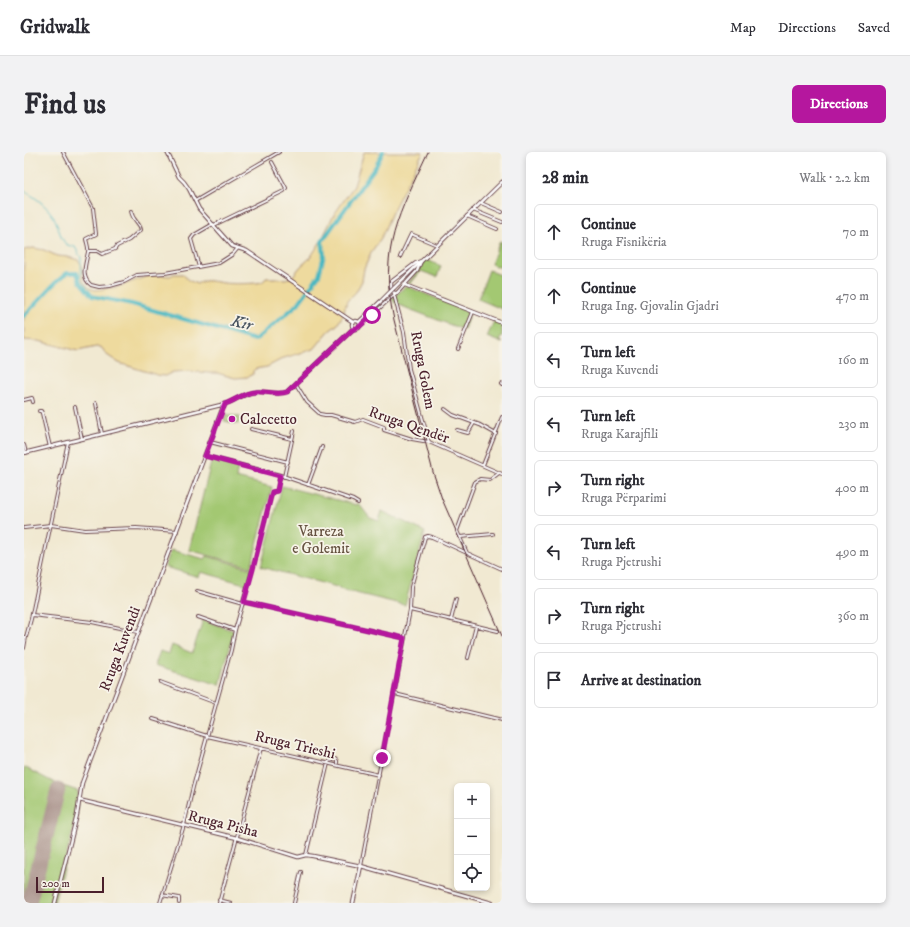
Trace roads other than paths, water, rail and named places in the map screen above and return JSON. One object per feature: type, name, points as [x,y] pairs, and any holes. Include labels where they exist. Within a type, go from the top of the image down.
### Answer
[{"type":"street","points":[[63,152],[93,208],[96,234],[86,239],[89,250],[85,266],[85,276],[90,284],[96,286],[110,286],[122,283],[141,274],[165,273],[219,263],[233,254],[238,248]]},
{"type":"street","points":[[167,152],[179,177],[184,182],[199,209],[232,246],[247,251],[353,322],[359,322],[502,182]]},
{"type":"street","points":[[195,201],[279,152]]},
{"type":"street","points":[[199,267],[192,239],[194,235],[284,191],[286,188],[272,162]]},
{"type":"street","points":[[480,203],[502,212]]},
{"type":"street","points":[[473,210],[502,222]]},
{"type":"street","points":[[89,250],[97,251],[102,254],[115,250],[118,245],[129,240],[141,230],[140,226],[133,220],[131,211]]},
{"type":"street","points":[[467,216],[497,229]]},
{"type":"street","points":[[400,257],[411,234],[438,245]]},
{"type":"street","points":[[24,446],[25,453],[223,405],[232,402],[242,395],[254,392],[284,393],[296,384],[354,328],[359,327],[405,285],[417,271],[421,260]]},
{"type":"street","points":[[395,294],[391,290],[391,282],[421,260]]},
{"type":"street","points":[[405,285],[502,323]]},
{"type":"street","name":"Rruga Golem","points":[[395,294],[395,302],[404,332],[409,369],[429,442]]},
{"type":"street","points":[[390,299],[391,301],[395,302]]},
{"type":"street","points":[[458,350],[473,311]]},
{"type":"street","points":[[353,322],[352,326],[354,328]]},
{"type":"street","points":[[359,322],[359,327]]},
{"type":"street","name":"Rruga Qendër","points":[[296,384],[307,402],[322,415],[331,415],[355,422],[363,419],[384,426],[384,430],[429,442],[501,473]]},
{"type":"street","points":[[24,400],[32,398],[33,402]]},
{"type":"street","points":[[96,403],[102,434]]},
{"type":"street","name":"Rruga Kuvendi","points":[[55,903],[75,823],[82,784],[223,405]]},
{"type":"street","points":[[75,407],[82,439]]},
{"type":"street","points":[[444,409],[453,416],[474,423],[496,434]]},
{"type":"street","points":[[39,411],[42,413],[50,447]]},
{"type":"street","points":[[483,465],[499,428],[502,417]]},
{"type":"street","points":[[457,430],[468,433],[474,423]]},
{"type":"street","points":[[251,429],[292,439]]},
{"type":"street","points":[[284,477],[294,431]]},
{"type":"street","points":[[24,648],[25,637],[32,615],[68,442]]},
{"type":"street","points":[[210,442],[288,462]]},
{"type":"street","points":[[308,485],[322,448]]},
{"type":"street","points":[[205,456],[284,477],[358,503]]},
{"type":"street","points":[[467,553],[457,531],[475,482],[480,479],[490,480],[501,473]]},
{"type":"street","points":[[160,903],[184,825],[231,650],[234,630],[253,569],[272,492],[277,491],[280,476]]},
{"type":"street","points":[[24,528],[51,525],[85,530],[136,528],[177,531]]},
{"type":"street","points":[[460,537],[477,537],[493,534]]},
{"type":"street","points":[[353,903],[410,610],[411,587],[424,537],[432,537],[502,569]]},
{"type":"street","points":[[197,591],[243,603],[404,638]]},
{"type":"street","points":[[451,620],[456,599]]},
{"type":"street","points":[[410,610],[498,631]]},
{"type":"street","points":[[32,615],[92,622],[138,632]]},
{"type":"street","points":[[198,617],[234,630]]},
{"type":"street","points":[[468,658],[476,626]]},
{"type":"street","points":[[160,682],[216,702]]},
{"type":"street","points":[[394,694],[502,720]]},
{"type":"street","name":"Rruga Trieshi","points":[[153,719],[207,736],[379,775]]},
{"type":"street","points":[[231,903],[219,902],[261,748]]},
{"type":"street","points":[[306,855],[328,763],[329,761],[335,759],[337,763]]},
{"type":"street","name":"Rruga Pisha","points":[[79,800],[237,838],[298,857],[306,855],[361,866],[492,903]]},
{"type":"street","points":[[294,903],[300,872]]},
{"type":"street","points":[[162,895],[179,898],[179,903]]},
{"type":"waterway","name":"Kir","points":[[24,316],[54,284],[67,273],[77,273],[80,282],[92,296],[132,304],[255,340],[298,304],[319,275],[324,255],[322,241],[376,166],[383,152]]},
{"type":"waterway","points":[[24,191],[47,208],[55,219],[64,242],[67,245],[75,247],[81,258],[81,274],[79,279]]},
{"type":"railway","points":[[428,152],[408,194],[394,233],[388,273],[390,295],[394,320],[433,472],[442,499],[502,636]]},
{"type":"place","name":"Calccetto","points":[[232,419]]},
{"type":"park label","name":"Varreza e Golemit","points":[[321,540]]}]
